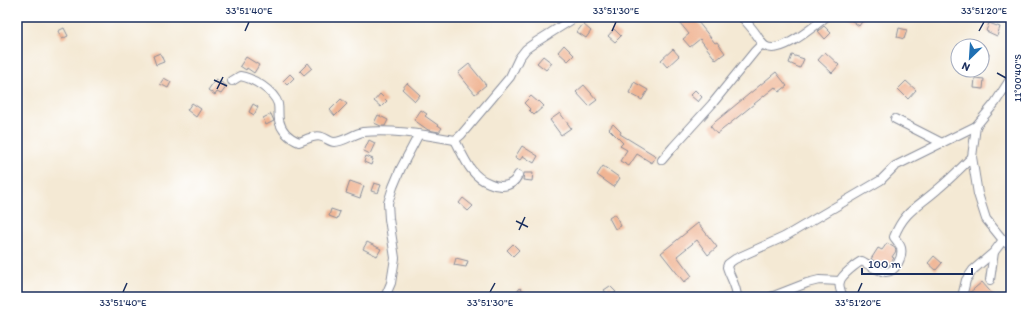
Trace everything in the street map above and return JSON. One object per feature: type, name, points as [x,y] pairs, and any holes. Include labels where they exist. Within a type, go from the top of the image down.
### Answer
[{"type":"street","points":[[232,81],[240,76],[245,77],[264,87],[275,97],[278,104],[279,120],[282,128],[289,136],[299,142],[316,136],[333,142],[360,133],[379,131],[419,134],[455,140],[461,135],[510,77],[519,58],[526,49],[576,17]]},
{"type":"street","points":[[742,17],[757,35],[762,44],[772,49],[784,46],[801,36],[826,17]]},
{"type":"street","points":[[662,160],[712,104],[762,44]]},
{"type":"street","points":[[737,297],[737,291],[730,276],[727,266],[728,264],[735,259],[784,237],[881,180],[895,166],[976,126],[995,103],[1011,78]]},
{"type":"street","points":[[895,119],[942,143]]},
{"type":"street","points":[[976,126],[972,157],[978,194],[986,219],[1002,240],[1011,247]]},
{"type":"street","points":[[385,297],[391,283],[395,258],[388,203],[400,168],[419,134]]},
{"type":"street","points":[[455,140],[470,169],[483,181],[497,186],[507,186],[516,179],[518,175]]},
{"type":"street","points":[[843,297],[840,281],[858,262],[862,261],[886,272],[896,268],[901,246],[894,237],[902,221],[912,209],[932,194],[972,157]]},
{"type":"street","points":[[962,297],[966,280],[973,270],[994,252],[1002,240]]},
{"type":"street","points":[[990,280],[994,252]]},
{"type":"street","points":[[771,297],[819,280],[840,281]]},
{"type":"building","points":[[675,17],[694,17],[725,53],[716,60],[700,39],[690,47],[683,39],[689,34]]},
{"type":"building","points":[[847,17],[865,17],[859,26]]},
{"type":"building","points":[[989,23],[1000,27],[997,36],[986,31]]},
{"type":"building","points":[[583,24],[591,31],[586,38],[577,32]]},
{"type":"building","points":[[824,26],[831,33],[825,39],[818,31]]},
{"type":"building","points":[[64,28],[68,36],[62,39],[58,31]]},
{"type":"building","points":[[899,28],[907,30],[904,39],[897,37]]},
{"type":"building","points":[[614,29],[621,36],[615,42],[608,36]]},
{"type":"building","points":[[564,45],[574,55],[568,61],[558,52]]},
{"type":"building","points":[[673,49],[679,56],[667,67],[661,60]]},
{"type":"building","points":[[825,52],[839,65],[832,73],[818,60]]},
{"type":"building","points":[[160,53],[164,62],[156,65],[153,56]]},
{"type":"building","points":[[792,55],[804,59],[800,68],[789,63]]},
{"type":"building","points":[[543,56],[552,63],[546,70],[537,63]]},
{"type":"building","points":[[246,57],[259,65],[254,73],[247,68],[246,70],[240,66]]},
{"type":"building","points":[[308,63],[312,68],[304,75],[300,71]]},
{"type":"building","points":[[469,64],[486,85],[475,94],[458,73]]},
{"type":"building","points":[[776,72],[787,86],[779,92],[775,87],[717,134],[710,126]]},
{"type":"building","points":[[290,74],[294,78],[287,85],[283,81]]},
{"type":"building","points":[[164,78],[171,82],[168,88],[160,84]]},
{"type":"building","points":[[975,78],[984,79],[983,89],[974,88]]},
{"type":"building","points":[[216,79],[227,86],[221,94],[217,92],[215,95],[208,90]]},
{"type":"building","points":[[906,81],[916,90],[908,99],[898,89]]},
{"type":"building","points":[[634,82],[648,90],[642,100],[629,93]]},
{"type":"building","points":[[407,83],[420,95],[415,101],[402,89]]},
{"type":"building","points":[[584,85],[597,100],[589,106],[576,92]]},
{"type":"building","points":[[695,90],[702,97],[698,102],[690,95]]},
{"type":"building","points":[[380,94],[387,101],[381,107],[374,101]]},
{"type":"building","points":[[531,96],[544,106],[534,115],[524,103]]},
{"type":"building","points":[[341,99],[347,104],[335,116],[330,110]]},
{"type":"building","points":[[192,103],[201,109],[196,117],[187,110]]},
{"type":"building","points":[[253,104],[258,107],[254,115],[249,112]]},
{"type":"building","points":[[421,110],[427,114],[425,116],[442,128],[439,132],[428,130],[414,120]]},
{"type":"building","points":[[560,113],[571,128],[561,135],[550,120]]},
{"type":"building","points":[[271,114],[274,121],[266,125],[263,118]]},
{"type":"building","points":[[378,115],[388,120],[385,126],[374,123]]},
{"type":"building","points":[[613,124],[621,132],[620,134],[656,156],[652,163],[637,154],[629,166],[620,161],[627,150],[620,146],[623,143],[609,129]]},
{"type":"building","points":[[369,140],[375,143],[370,154],[364,151]]},
{"type":"building","points":[[522,146],[538,156],[534,163],[523,156],[520,160],[515,157]]},
{"type":"building","points":[[366,156],[373,159],[371,165],[364,162]]},
{"type":"building","points":[[603,166],[620,178],[614,187],[597,175]]},
{"type":"building","points":[[524,173],[533,173],[532,181],[523,180]]},
{"type":"building","points":[[350,181],[364,186],[360,198],[346,193]]},
{"type":"building","points":[[374,183],[381,185],[378,193],[371,191]]},
{"type":"building","points":[[463,198],[473,206],[468,211],[459,203]]},
{"type":"building","points":[[331,209],[340,212],[337,219],[329,216]]},
{"type":"building","points":[[615,214],[621,226],[615,229],[609,218]]},
{"type":"building","points":[[698,223],[717,247],[708,255],[697,240],[677,256],[692,276],[684,282],[661,253]]},
{"type":"building","points":[[367,242],[381,249],[377,256],[363,249]]},
{"type":"building","points":[[887,243],[895,248],[896,251],[892,257],[894,258],[889,265],[886,266],[881,265],[871,259],[878,248],[882,250]]},
{"type":"building","points":[[513,244],[519,250],[513,256],[507,250]]},
{"type":"building","points":[[934,256],[942,263],[936,270],[928,263]]},
{"type":"building","points":[[456,258],[468,261],[466,267],[454,265]]},
{"type":"building","points":[[982,282],[995,297],[968,297],[968,294]]},
{"type":"building","points":[[610,286],[616,292],[609,297],[604,290]]},
{"type":"building","points":[[520,288],[527,294],[524,297],[513,297]]}]
